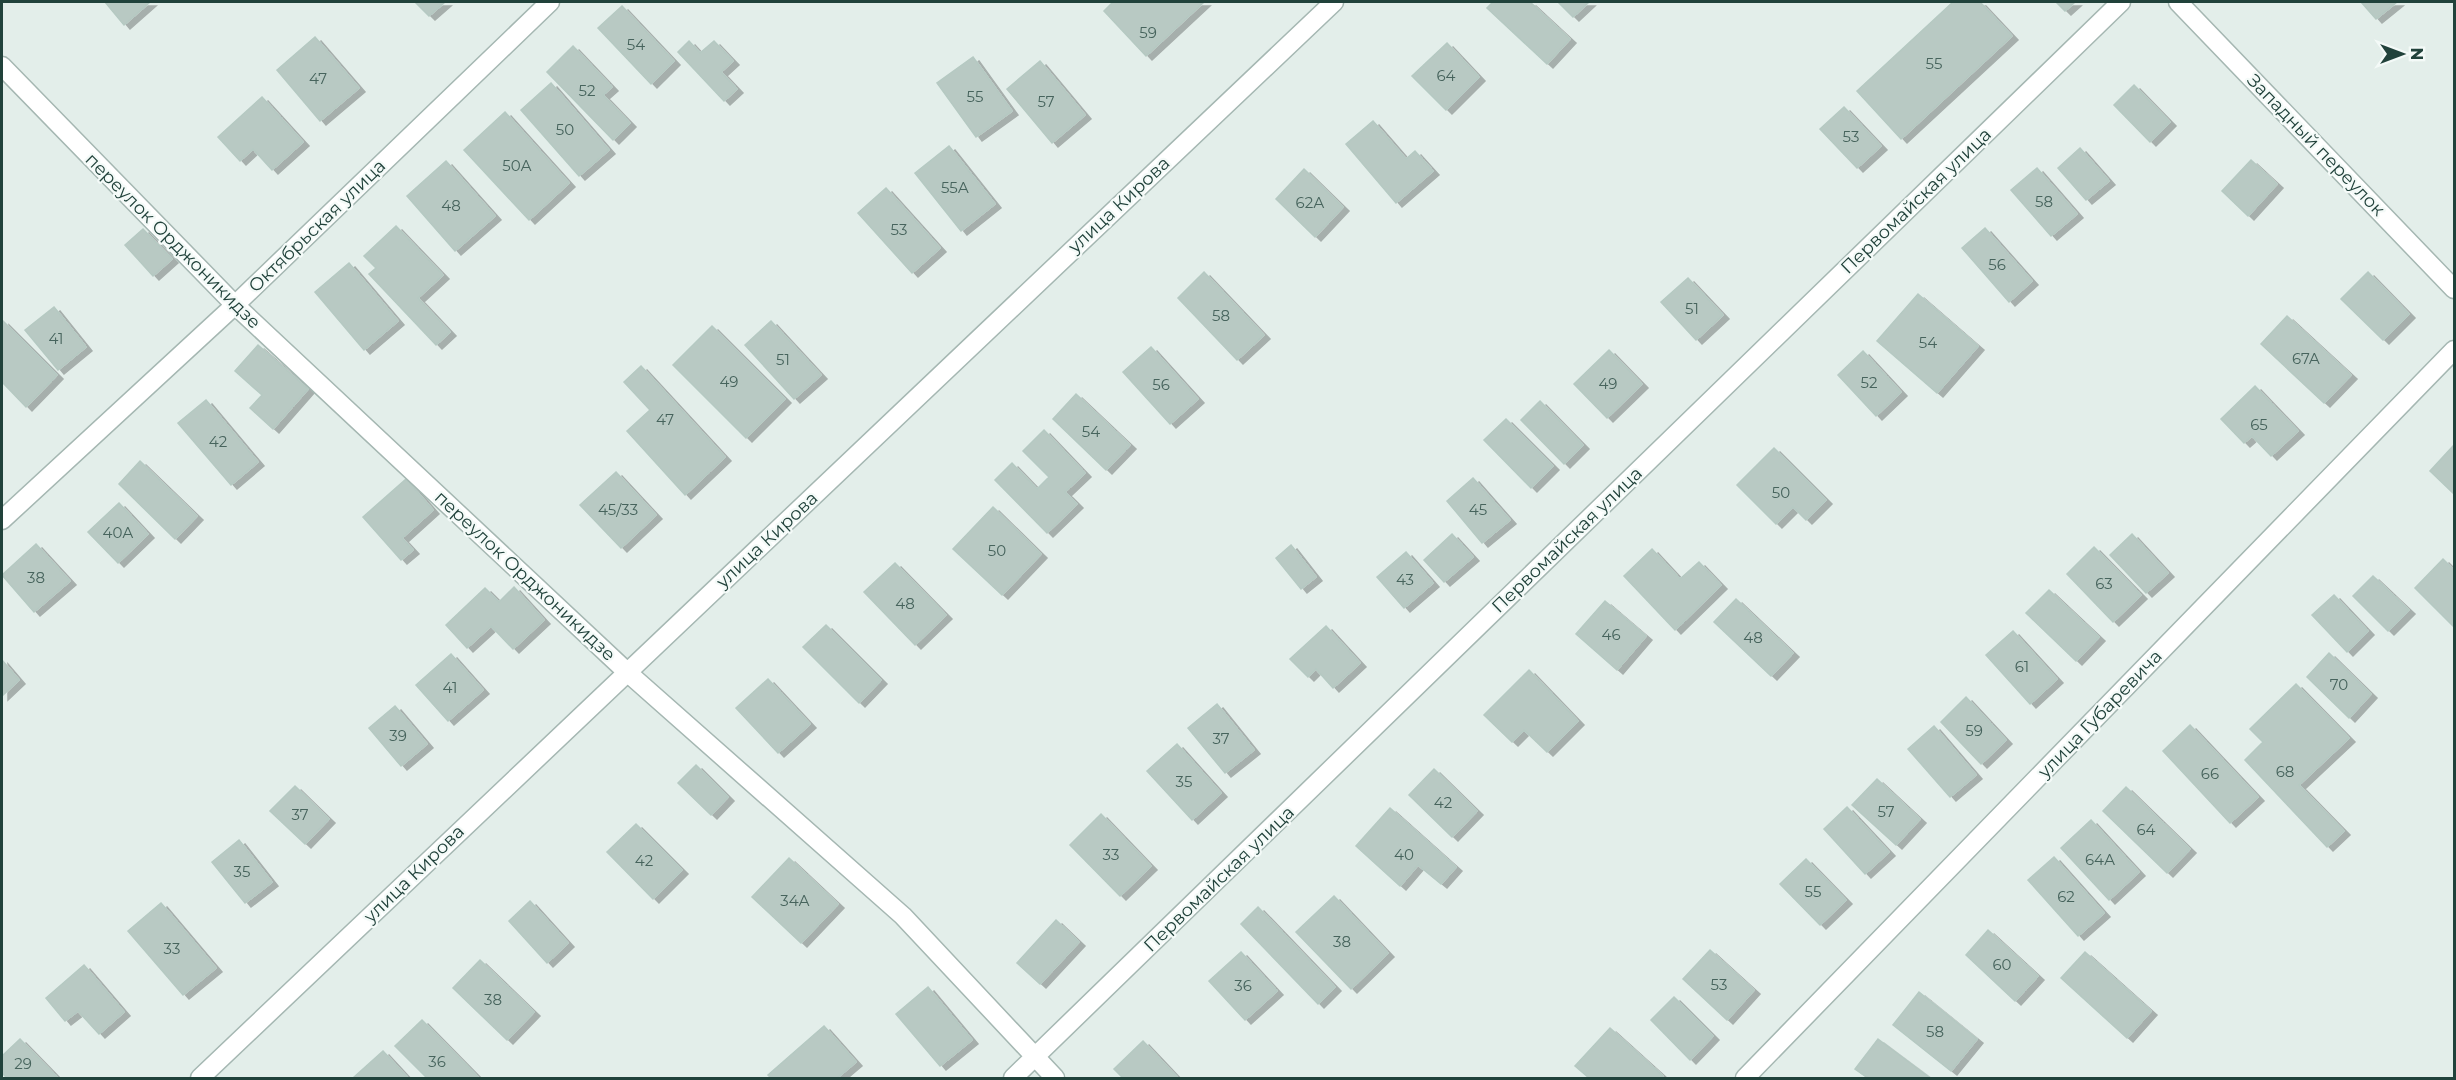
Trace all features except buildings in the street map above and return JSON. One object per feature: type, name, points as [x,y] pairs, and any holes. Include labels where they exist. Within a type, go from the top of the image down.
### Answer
[{"type":"street","name":"Октябрьская улица","points":[[2,520],[235,305],[550,2]]},
{"type":"street","name":"улица Кирова","points":[[200,1078],[1334,2]]},
{"type":"street","name":"Первомайская улица","points":[[1013,1078],[2121,2]]},
{"type":"street","name":"Западный переулок","points":[[2178,2],[2454,289]]},
{"type":"street","name":"переулок Орджоникидзе","points":[[2,66],[235,305],[627,672],[903,916],[1055,1078]]},
{"type":"street","name":"улица Губаревича","points":[[1745,1078],[2454,350]]}]
